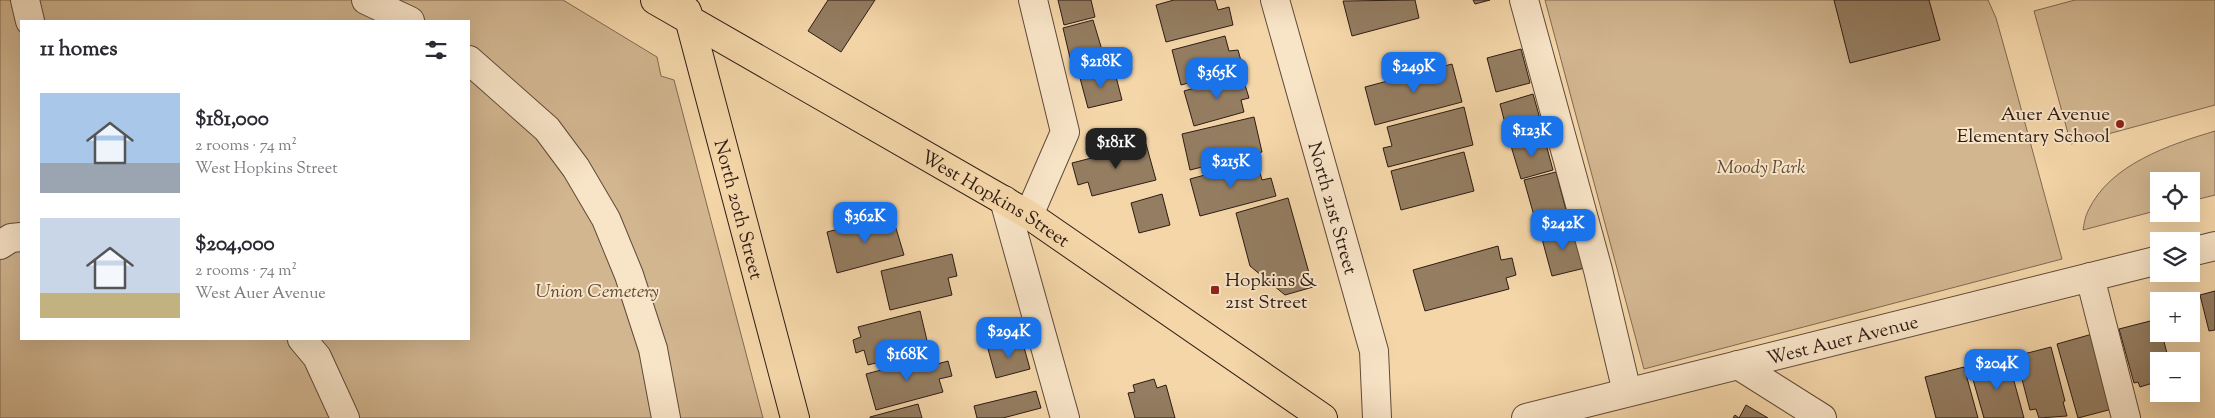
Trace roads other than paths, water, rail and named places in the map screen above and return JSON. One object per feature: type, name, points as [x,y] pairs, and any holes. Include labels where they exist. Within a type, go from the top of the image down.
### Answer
[{"type":"main road","name":"West Hopkins Street","points":[[655,0],[687,11],[1029,215],[1323,418]]},
{"type":"main road","name":"North 20th Street","points":[[687,11],[795,418]]},
{"type":"street","points":[[25,0],[30,20]]},
{"type":"street","points":[[366,0],[408,20]]},
{"type":"street","points":[[1029,215],[1065,132],[1033,0]]},
{"type":"street","name":"North 21st Street","points":[[1275,0],[1374,352],[1377,418]]},
{"type":"street","points":[[1524,0],[1598,270],[1627,392]]},
{"type":"street","points":[[470,61],[547,129],[576,168],[606,219],[629,275],[653,349],[666,418]]},
{"type":"street","points":[[1004,200],[1065,418]]},
{"type":"street","points":[[0,244],[11,238],[20,237]]},
{"type":"street","points":[[2200,250],[2215,246]]},
{"type":"street","name":"West Auer Avenue","points":[[1526,418],[2150,262]]},
{"type":"street","points":[[2090,277],[2126,418]]},
{"type":"street","points":[[303,340],[317,357],[345,418]]},
{"type":"street","points":[[1738,365],[1822,418]]},
{"type":"place","name":"Auer Avenue Elementary School","points":[[2120,124]]},
{"type":"place","name":"Hopkins & 21st Street","points":[[1215,290]]},
{"type":"park label","name":"Moody Park","points":[[1761,166]]},
{"type":"park label","name":"Union Cemetery","points":[[597,290]]}]
